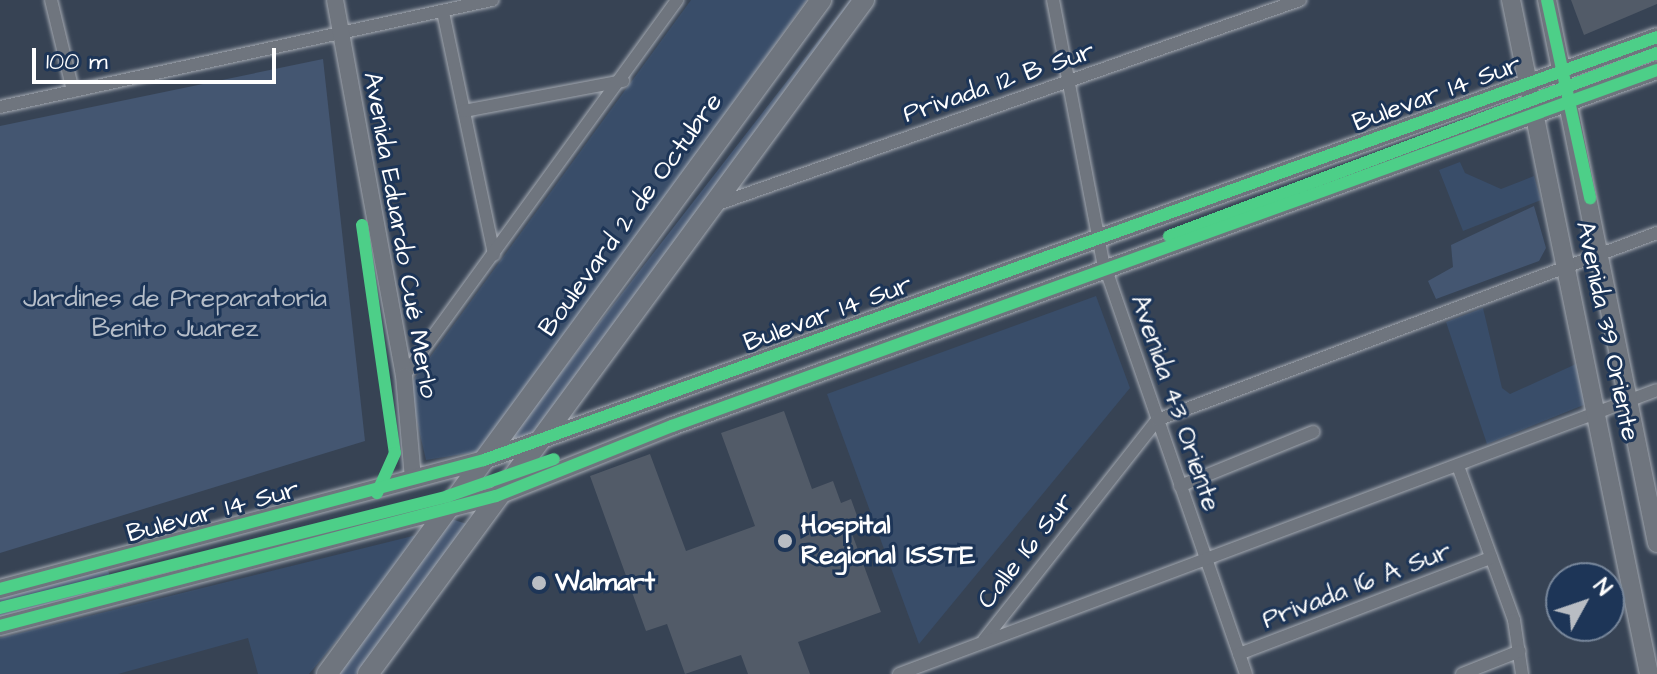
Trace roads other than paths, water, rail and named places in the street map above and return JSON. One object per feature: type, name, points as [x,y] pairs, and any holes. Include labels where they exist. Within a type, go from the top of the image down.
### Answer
[{"type":"main road","name":"Boulevard 2 de Octubre","points":[[327,674],[821,0]]},
{"type":"main road","points":[[368,674],[531,443],[864,0]]},
{"type":"main road","name":"Avenida 39 Oriente","points":[[1511,0],[1598,411],[1649,674]]},
{"type":"main road","name":"Avenida 39 Oriente","points":[[1547,0],[1602,254],[1657,543]]},
{"type":"main road","name":"Bulevar 14 Sur","points":[[0,589],[484,460],[1657,37]]},
{"type":"main road","name":"Bulevar 14 Sur","points":[[0,626],[446,512],[496,496],[672,426],[1108,274],[1657,70]]},
{"type":"street","points":[[51,0],[73,91]]},
{"type":"street","name":"Avenida Eduardo Cué Merlo","points":[[335,0],[404,376],[413,479]]},
{"type":"street","points":[[0,107],[492,0]]},
{"type":"street","points":[[404,376],[623,81],[677,0]]},
{"type":"street","name":"Avenida 43 Oriente","points":[[1053,0],[1108,274],[1246,674]]},
{"type":"street","name":"Privada 12 B Sur","points":[[711,206],[1300,0]]},
{"type":"street","points":[[443,12],[494,255]]},
{"type":"street","points":[[464,111],[623,81]]},
{"type":"street","points":[[1157,420],[1657,233]]},
{"type":"street","name":"Calle 16 Sur","points":[[984,640],[1204,554],[1458,466],[1657,390]]},
{"type":"street","name":"Calle 16 Sur","points":[[984,640],[1157,420]]},
{"type":"street","points":[[1180,486],[1313,432]]},
{"type":"street","points":[[1458,466],[1520,651],[1522,674]]},
{"type":"street","name":"Privada 16 A Sur","points":[[1239,654],[1491,558]]},
{"type":"street","points":[[899,674],[984,640]]},
{"type":"street","points":[[1462,674],[1520,651]]},
{"type":"place","name":"Hospital Regional ISSTE","points":[[785,541]]},
{"type":"place","name":"Walmart","points":[[539,583]]},
{"type":"park label","name":"Jardines de Preparatoria Benito Juarez","points":[[175,314]]}]
